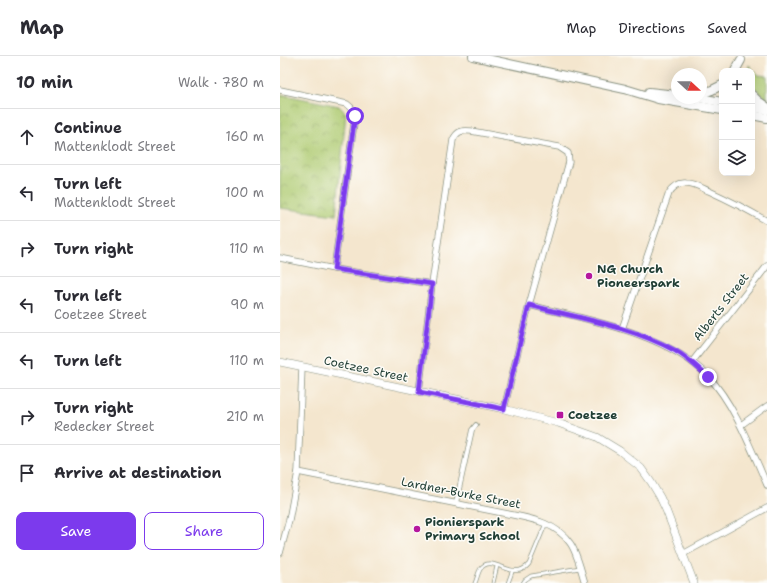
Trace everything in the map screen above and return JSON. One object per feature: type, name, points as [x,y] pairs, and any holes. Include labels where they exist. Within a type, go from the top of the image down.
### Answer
[{"type":"main road","points":[[473,56],[624,89],[658,99],[719,109]]},
{"type":"main road","points":[[736,68],[741,58]]},
{"type":"main road","points":[[741,58],[742,68]]},
{"type":"main road","points":[[707,92],[719,86]]},
{"type":"main road","points":[[624,89],[671,94]]},
{"type":"main road","points":[[755,98],[767,107]]},
{"type":"main road","points":[[707,99],[719,101]]},
{"type":"main road","points":[[755,108],[767,110]]},
{"type":"main road","points":[[755,116],[767,118]]},
{"type":"street","points":[[739,68],[741,58]]},
{"type":"street","points":[[280,90],[347,104],[353,108],[355,112],[334,269]]},
{"type":"street","points":[[419,392],[432,284],[453,140],[456,134],[463,130],[471,131],[559,147],[568,153],[569,162],[529,305],[504,409]]},
{"type":"street","points":[[622,329],[669,193],[677,184],[686,182],[696,185],[735,203],[767,221]]},
{"type":"street","points":[[280,258],[334,269],[432,284]]},
{"type":"street","name":"Alberts Street","points":[[692,362],[767,266]]},
{"type":"street","points":[[529,305],[622,329],[675,350],[692,362],[719,390],[741,425],[767,485]]},
{"type":"street","name":"Coetzee Street","points":[[280,362],[504,409],[597,436],[641,468],[660,497],[694,583]]},
{"type":"street","points":[[280,553],[289,520],[298,472],[302,367]]},
{"type":"street","points":[[741,425],[767,406]]},
{"type":"street","points":[[456,503],[472,430],[476,426]]},
{"type":"street","name":"Lardner-Burke Street","points":[[298,472],[531,518],[546,523],[570,542],[585,583]]},
{"type":"street","points":[[683,554],[767,508]]},
{"type":"lane","points":[[475,583],[480,568],[484,565],[491,564],[512,572],[521,572],[526,568],[546,523]]},
{"type":"lane","points":[[493,583],[497,566]]},
{"type":"lane","points":[[522,583],[524,580],[532,576],[580,568]]},
{"type":"lane","points":[[508,583],[512,572]]},
{"type":"green space","points":[[755,72],[758,75],[767,76],[767,100],[755,88]]},
{"type":"green space","points":[[280,94],[339,106],[346,113],[336,215],[280,208]]},
{"type":"place","name":"NG Church Pioneerspark","points":[[589,276]]},
{"type":"place","name":"Coetzee","points":[[560,415]]},
{"type":"place","name":"Pionierspark Primary School","points":[[417,529]]},
{"type":"route","points":[[355,116],[334,269],[432,284],[419,392],[504,409],[529,305],[640,335],[675,350],[692,362],[708,377]]}]
